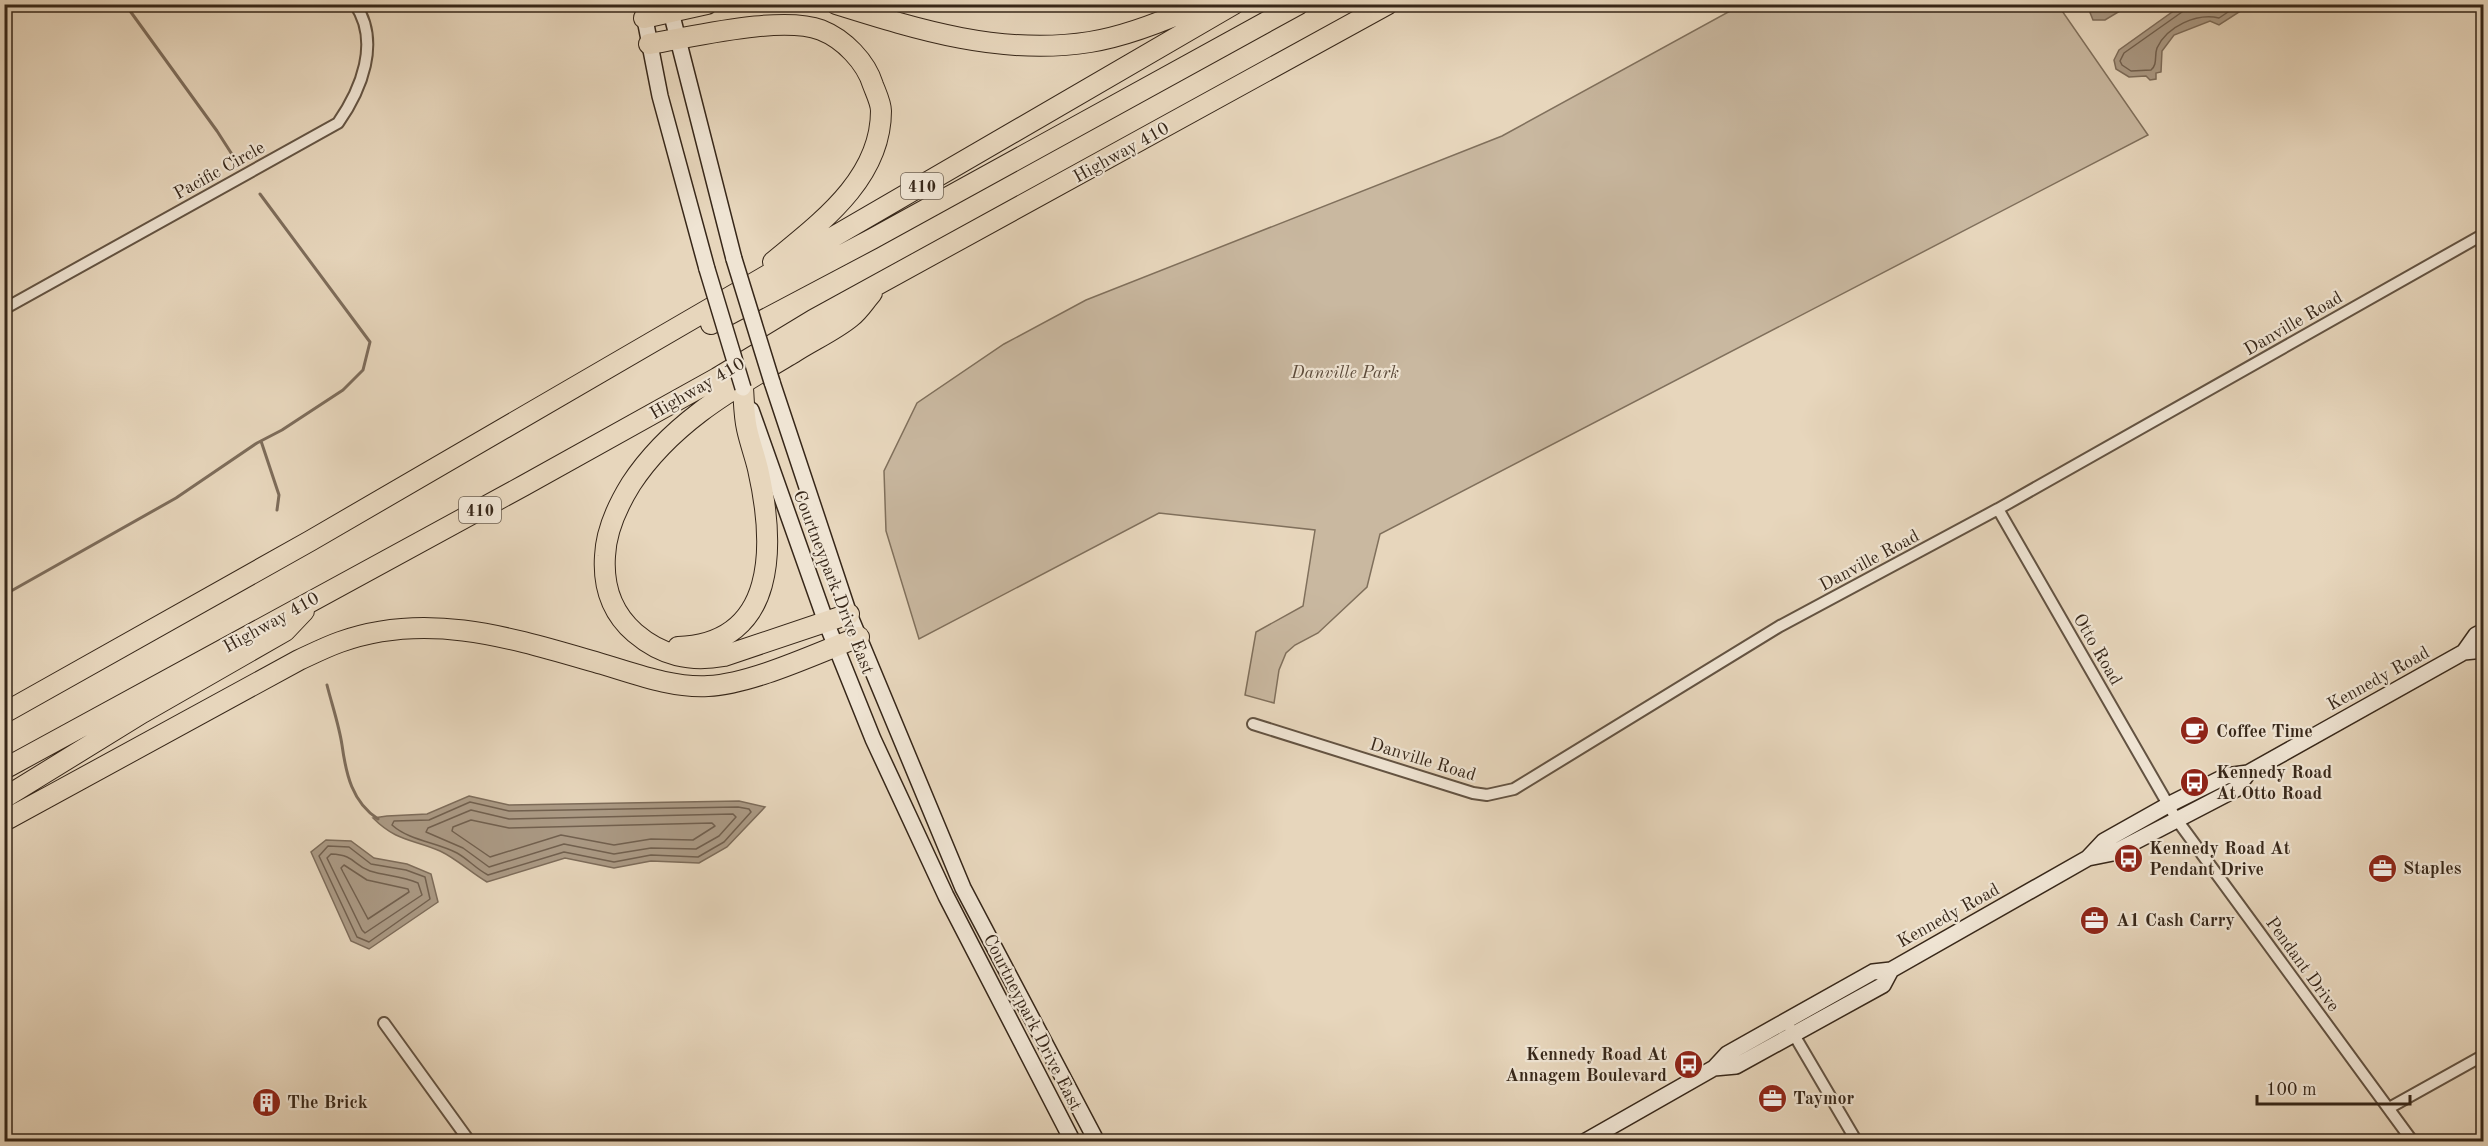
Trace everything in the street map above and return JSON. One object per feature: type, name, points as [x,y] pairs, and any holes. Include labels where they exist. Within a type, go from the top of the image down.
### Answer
[{"type":"highway","points":[[643,11],[707,4]]},
{"type":"highway","points":[[836,4],[912,28],[954,38],[992,44],[1051,46],[1091,42],[1162,22],[1202,4]]},
{"type":"highway","name":"410","points":[[4,713],[310,541],[1234,4]]},
{"type":"highway","points":[[310,541],[765,294],[872,239],[1299,4]]},
{"type":"highway","name":"Highway 410","points":[[4,769],[533,481],[717,378],[813,320],[1388,4]]},
{"type":"highway","points":[[610,367],[692,310],[772,263],[803,237],[857,185],[876,149],[881,110],[870,75],[849,47],[821,30],[780,24],[649,44]]},
{"type":"highway","points":[[849,614],[724,656],[708,659],[685,658],[666,653],[654,648],[633,631],[622,620],[613,605],[607,587],[604,564],[605,547],[614,516],[623,497],[639,473],[687,422],[717,398],[852,317],[880,284]]},
{"type":"highway","points":[[633,631],[658,643],[675,647],[699,646],[717,641],[732,632],[744,621],[758,599],[767,560],[766,515],[747,428],[743,388]]},
{"type":"highway","points":[[4,798],[142,713],[285,631],[319,596]]},
{"type":"highway","points":[[4,821],[298,660],[340,642],[371,633],[434,626],[461,629],[559,652],[654,679],[708,686],[753,677],[859,637]]},
{"type":"main road","name":"Courtneypark Drive East","points":[[670,8],[676,39],[734,259],[849,614],[963,888],[1097,1142]]},
{"type":"main road","name":"Courtneypark Drive East","points":[[643,11],[660,96],[707,269],[743,388],[835,646],[873,739],[946,896],[1073,1142]]},
{"type":"main road","name":"Kennedy Road","points":[[2464,652],[2476,635],[2484,631]]},
{"type":"main road","name":"Kennedy Road","points":[[1584,1142],[1714,1068],[1727,1054],[1789,1028],[1874,972],[1891,970],[2088,858],[2104,841],[2168,805],[2226,776],[2248,773],[2464,652],[2484,650]]},
{"type":"main road","name":"Kennedy Road","points":[[2088,858],[2113,853],[2236,789],[2248,773]]},
{"type":"street","name":"Pacific Circle","points":[[4,309],[338,123],[351,103],[364,74],[367,49],[365,28],[355,4]]},
{"type":"street","name":"Danville Road","points":[[1253,724],[1473,793],[1487,795],[1514,789],[1780,626],[1998,509],[2484,234]]},
{"type":"street","name":"Otto Road","points":[[1998,509],[2168,805]]},
{"type":"street","name":"Pendant Drive","points":[[2168,805],[2176,820],[2414,1142]]},
{"type":"street","points":[[384,1023],[470,1142]]},
{"type":"street","points":[[1789,1028],[1857,1142]]},
{"type":"street","points":[[2389,1108],[2484,1055]]},
{"type":"green space","name":"Danville Park","points":[[1741,5],[2058,5],[2148,135],[1380,534],[1367,587],[1318,633],[1295,645],[1286,653],[1279,670],[1274,703],[1245,695],[1256,632],[1303,606],[1315,530],[1159,513],[919,639],[886,531],[884,471],[917,403],[1004,344],[1086,300],[1502,136]]},
{"type":"water","points":[[2087,5],[2130,5],[2105,20],[2093,20]]},
{"type":"water","points":[[2182,5],[2250,5],[2219,25],[2210,21],[2174,35],[2162,51],[2161,72],[2156,73],[2156,79],[2150,80],[2146,76],[2129,77],[2116,69],[2114,60],[2119,50]]},
{"type":"water","points":[[469,796],[509,805],[739,801],[765,807],[727,847],[699,863],[651,861],[614,868],[565,858],[487,882],[446,854],[398,836],[373,818],[427,814]]},
{"type":"water","points":[[326,840],[351,841],[374,858],[407,864],[431,874],[438,902],[369,949],[351,941],[311,852]]},
{"type":"waterway","points":[[125,4],[235,159]]},
{"type":"waterway","points":[[4,595],[176,498],[257,443],[282,430],[343,390],[363,370],[370,342],[260,194]]},
{"type":"waterway","points":[[261,441],[279,495],[277,510]]},
{"type":"waterway","points":[[327,685],[348,777],[356,796],[378,819]]},
{"type":"place","name":"Coffee Time","points":[[2195,731]]},
{"type":"place","name":"Kennedy Road At Otto Road","points":[[2195,782]]},
{"type":"place","name":"Kennedy Road At Pendant Drive","points":[[2128,858]]},
{"type":"place","name":"Staples","points":[[2382,868]]},
{"type":"place","name":"A1 Cash Carry","points":[[2095,920]]},
{"type":"place","name":"Kennedy Road At Annagem Boulevard","points":[[1688,1064]]},
{"type":"place","name":"Taymor","points":[[1772,1098]]},
{"type":"place","name":"The Brick","points":[[266,1102]]}]
